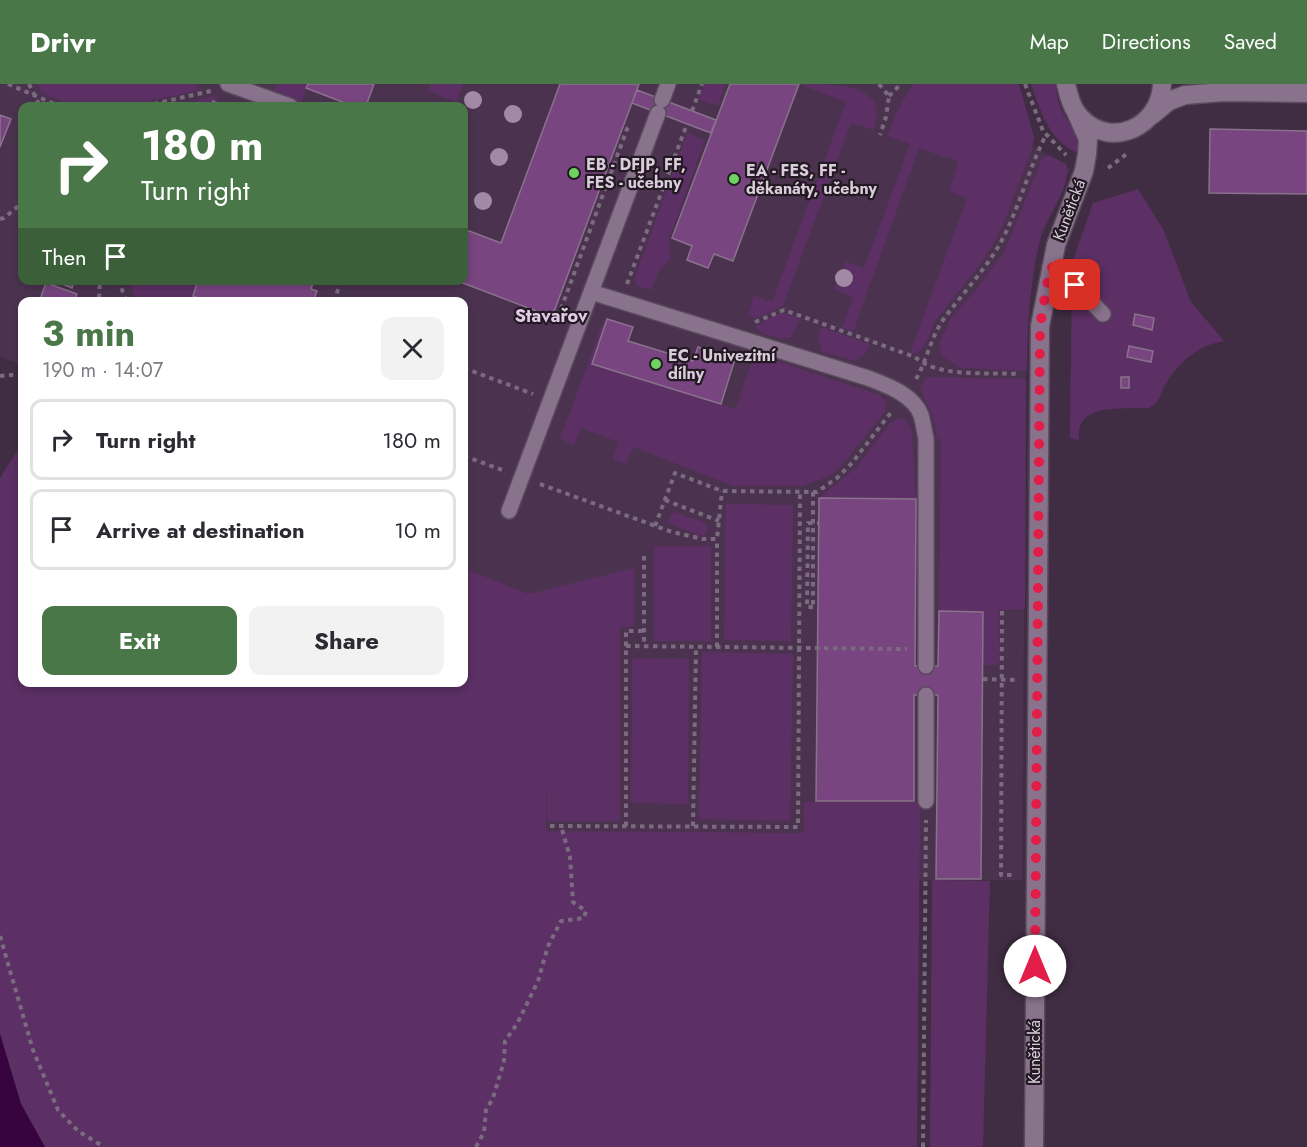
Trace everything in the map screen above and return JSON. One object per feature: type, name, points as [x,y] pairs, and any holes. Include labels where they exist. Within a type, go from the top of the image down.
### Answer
[{"type":"street","points":[[1075,110],[1086,123],[1107,132],[1123,132],[1145,121],[1159,101],[1162,84]]},
{"type":"street","points":[[1184,84],[1223,92],[1307,93]]},
{"type":"street","name":"Kunětická","points":[[1067,87],[1088,139],[1084,171]]},
{"type":"street","name":"Kunětická","points":[[1034,1147],[1040,326],[1050,267],[1056,244],[1084,171],[1098,149],[1145,121],[1164,104],[1178,97],[1223,92]]},
{"type":"lane","points":[[509,511],[668,84]]},
{"type":"lane","points":[[230,85],[279,102]]},
{"type":"lane","points":[[1050,267],[1061,270],[1103,314]]},
{"type":"lane","points":[[591,292],[868,378],[895,389],[920,413],[926,438],[926,666]]},
{"type":"lane","points":[[926,695],[926,801]]},
{"type":"path","points":[[8,84],[51,102]]},
{"type":"path","points":[[30,84],[38,102]]},
{"type":"path","points":[[692,111],[702,84]]},
{"type":"path","points":[[879,84],[888,96]]},
{"type":"path","points":[[880,135],[886,117],[888,96],[901,84]]},
{"type":"path","points":[[1026,84],[1037,119],[1046,135],[1084,171]]},
{"type":"path","points":[[161,102],[230,85]]},
{"type":"path","points":[[655,526],[675,473],[722,491],[813,492],[837,478],[852,463],[904,396],[924,366],[942,321],[986,267],[1002,240],[1016,212],[1037,153],[1046,135]]},
{"type":"path","points":[[0,219],[18,206]]},
{"type":"path","points":[[747,319],[755,322],[784,310],[915,357],[924,366],[943,371],[1006,373]]},
{"type":"path","points":[[468,370],[533,394]]},
{"type":"path","points":[[0,376],[18,374]]},
{"type":"path","points":[[468,458],[655,526],[693,537],[717,539]]},
{"type":"path","points":[[717,647],[717,539],[722,491]]},
{"type":"path","points":[[550,826],[798,826],[800,492]]},
{"type":"path","points":[[813,492],[813,607],[807,607],[808,523],[819,523]]},
{"type":"path","points":[[665,500],[719,521]]},
{"type":"path","points":[[644,556],[644,646]]},
{"type":"path","points":[[1002,611],[1001,875],[1036,875]]},
{"type":"path","points":[[626,826],[626,631],[644,631]]},
{"type":"path","points":[[626,646],[926,649]]},
{"type":"path","points":[[693,826],[696,646]]},
{"type":"path","points":[[983,679],[1037,680]]},
{"type":"path","points":[[923,1147],[926,801]]},
{"type":"path","points":[[476,1147],[484,1132],[486,1110],[493,1098],[504,1061],[505,1041],[517,1024],[538,981],[548,946],[561,921],[584,918],[586,910],[573,902],[570,857],[561,826]]},
{"type":"path","points":[[0,936],[33,1050],[58,1110],[78,1131],[104,1147]]},
{"type":"shaded area","points":[[0,84],[999,84],[1027,142],[1070,169],[1040,233],[1026,325],[1022,880],[657,883],[546,858],[529,594],[468,570],[468,297],[18,297],[18,364],[0,357]]},
{"type":"shaded area","points":[[38,84],[194,84],[198,90],[146,102],[63,102],[42,93]]},
{"type":"shaded area","points":[[277,84],[308,84],[301,102],[273,92]]},
{"type":"shaded area","points":[[431,84],[463,84],[456,102],[428,91]]},
{"type":"shaded area","points":[[705,84],[725,84],[718,106],[699,100]]},
{"type":"shaded area","points":[[799,84],[844,86],[857,90],[868,95],[875,103],[877,115],[873,130],[851,123],[783,306],[757,318],[748,315],[754,296],[772,302],[846,102]]},
{"type":"shaded area","points":[[913,84],[1019,84],[1034,137],[1032,148],[998,236],[981,263],[935,321],[924,346],[917,354],[910,353],[967,198],[949,191],[959,162],[919,148],[853,332],[842,328],[853,297],[834,289],[845,261],[864,268],[910,144],[888,136],[896,113]]},
{"type":"shaded area","points":[[1031,84],[1056,84],[1058,102],[1081,144],[1077,153],[1067,147],[1052,132],[1042,114]]},
{"type":"shaded area","points":[[213,96],[217,98],[214,102],[190,102]]},
{"type":"shaded area","points":[[687,133],[705,140],[669,239],[671,259],[659,270],[652,290],[638,286],[634,281]]},
{"type":"shaded area","points":[[1049,155],[1066,164],[1067,173],[1037,252],[1030,303],[1027,371],[960,368],[941,355],[939,344],[950,320],[1005,251],[1042,159]]},
{"type":"shaded area","points":[[1138,189],[1163,229],[1191,302],[1224,341],[1206,346],[1183,362],[1170,377],[1157,401],[1149,408],[1103,410],[1084,419],[1080,428],[1079,441],[1070,437],[1072,263],[1093,203]]},
{"type":"shaded area","points":[[130,285],[197,285],[193,296],[196,297],[135,297]]},
{"type":"shaded area","points":[[782,312],[800,319],[796,329],[788,338],[778,338],[762,333],[755,327]]},
{"type":"shaded area","points":[[607,319],[593,364],[736,409],[752,359],[761,356],[880,395],[887,403],[885,412],[841,466],[829,476],[802,486],[734,486],[633,447],[626,464],[613,459],[619,442],[581,428],[574,445],[560,439],[601,328]]},
{"type":"shaded area","points":[[821,327],[870,344],[866,353],[855,361],[822,352],[818,337]]},
{"type":"shaded area","points":[[928,377],[1026,379],[1025,609],[999,610],[999,665],[983,665],[983,612],[939,611],[941,439],[937,439],[933,418],[923,396],[922,386]]},
{"type":"shaded area","points":[[900,418],[906,420],[912,431],[916,499],[819,498],[856,468],[891,422]]},
{"type":"shaded area","points":[[18,449],[18,687],[468,687],[468,570],[529,594],[634,568],[634,626],[620,627],[620,821],[547,821],[547,731],[546,831],[804,833],[804,802],[920,802],[917,1147],[45,1147],[21,1104],[0,1034],[0,478]]},
{"type":"shaded area","points":[[726,504],[793,505],[791,641],[724,640]]},
{"type":"shaded area","points":[[673,512],[706,523],[708,527],[706,534],[702,536],[667,523]]},
{"type":"shaded area","points":[[654,546],[711,546],[711,641],[654,641]]},
{"type":"shaded area","points":[[702,652],[793,654],[790,821],[699,819]]},
{"type":"shaded area","points":[[632,658],[689,659],[688,804],[631,803]]},
{"type":"shaded area","points":[[932,880],[990,881],[983,1147],[930,1147]]},
{"type":"shaded area","points":[[0,1034],[21,1104],[45,1147],[0,1147]]},
{"type":"building","points":[[308,84],[374,84],[367,102],[343,102],[306,88]]},
{"type":"building","points":[[560,84],[639,84],[552,317],[468,285],[468,231],[501,243]]},
{"type":"building","points":[[730,84],[799,84],[733,261],[714,254],[708,268],[687,260],[692,246],[672,238]]},
{"type":"building","points":[[637,90],[716,120],[711,133],[632,103]]},
{"type":"building","points":[[0,115],[11,119],[0,147]]},
{"type":"building","points":[[1210,129],[1307,131],[1307,194],[1209,193]]},
{"type":"building","points":[[45,285],[77,294],[76,297],[41,297]]},
{"type":"building","points":[[196,285],[312,285],[311,289],[317,291],[315,297],[193,296]]},
{"type":"building","points":[[1135,314],[1154,318],[1152,330],[1133,325]]},
{"type":"building","points":[[607,319],[633,327],[628,341],[693,361],[698,347],[735,359],[721,404],[592,364]]},
{"type":"building","points":[[1129,346],[1153,351],[1151,362],[1127,357]]},
{"type":"building","points":[[1121,377],[1129,377],[1129,388],[1121,388]]},
{"type":"building","points":[[819,498],[916,499],[915,666],[938,666],[939,611],[983,612],[981,879],[936,879],[938,695],[914,695],[914,801],[816,801]]},
{"type":"place","name":"EB - DFJP, FF, FES - učebny","points":[[574,173]]},
{"type":"place","name":"EA - FES, FF - děkanáty, učebny","points":[[734,179]]},
{"type":"place","name":"EC - Univezitní dílny","points":[[656,364]]},
{"type":"district","name":"Stavařov","points":[[551,316]]},
{"type":"route","points":[[1035,966],[1040,326],[1050,267],[1061,270],[1075,285]]}]
